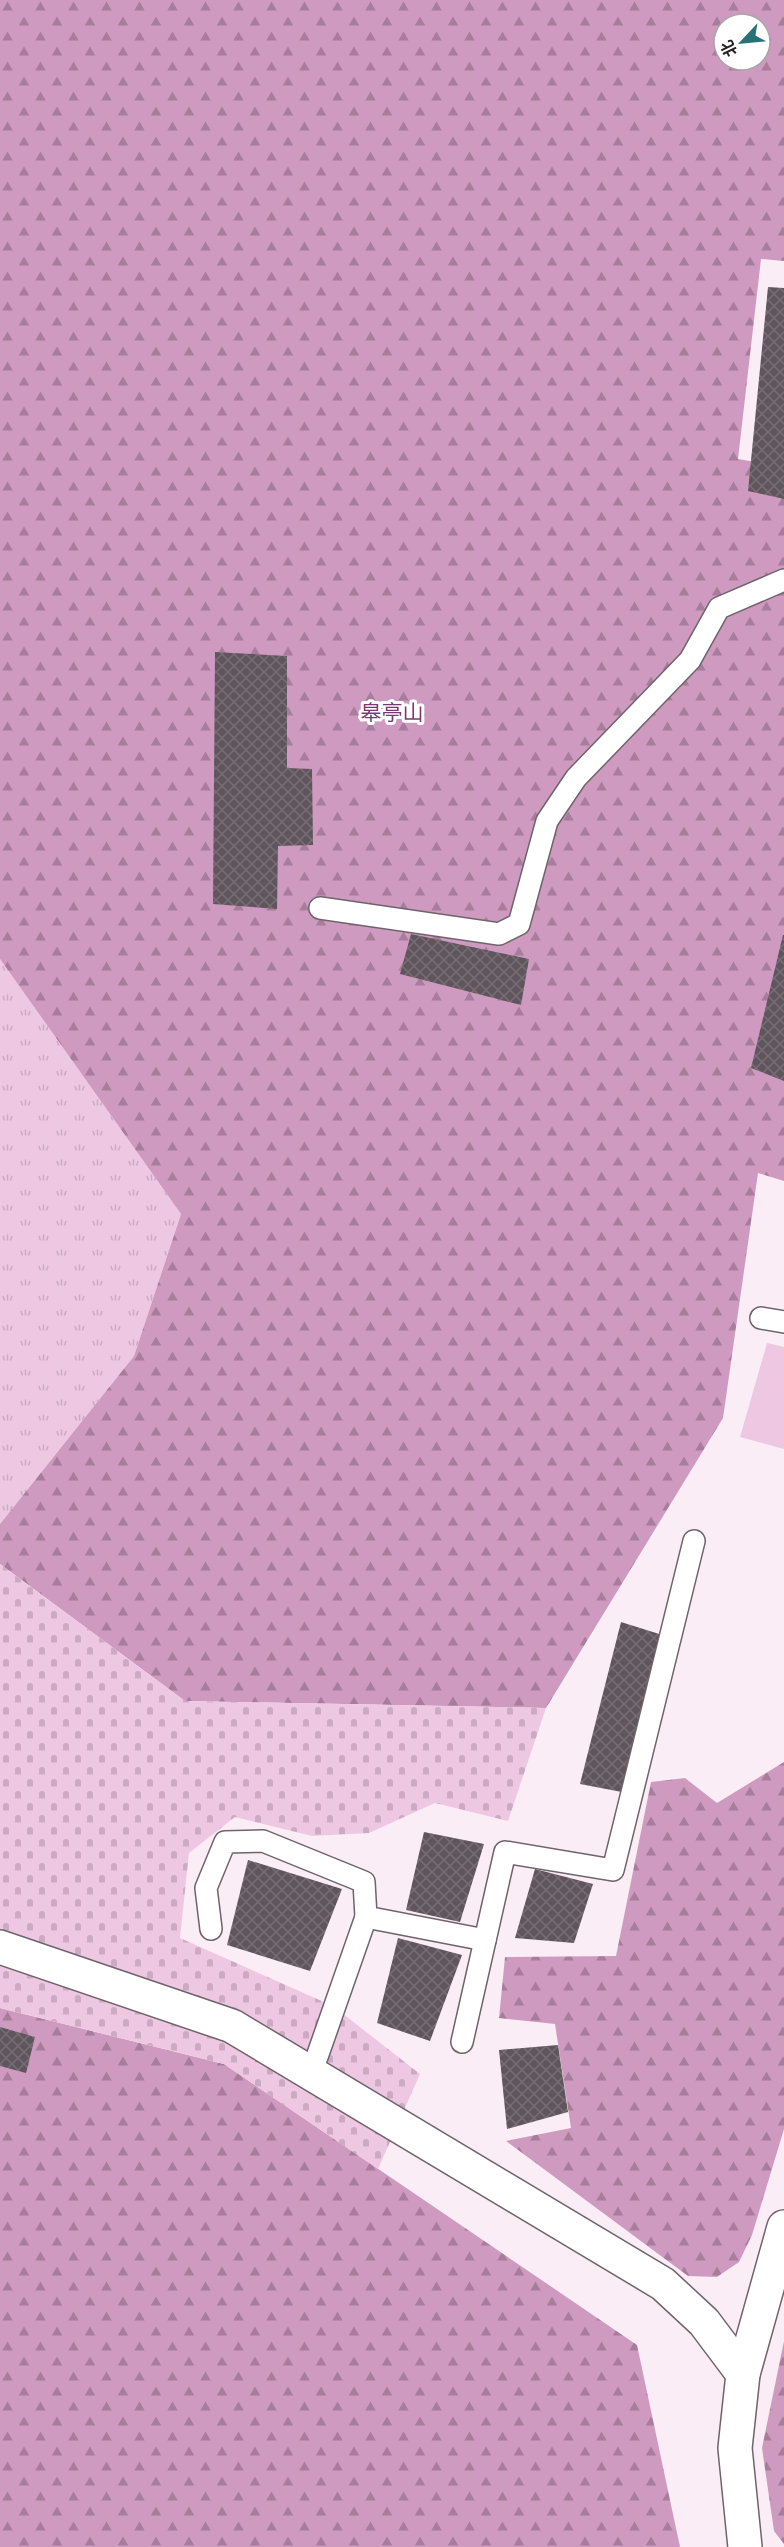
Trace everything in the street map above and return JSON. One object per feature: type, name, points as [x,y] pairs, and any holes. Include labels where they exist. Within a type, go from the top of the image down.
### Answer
[{"type":"street","points":[[0,1947],[232,2026],[663,2284],[704,2322],[743,2374]]},
{"type":"street","points":[[746,2547],[735,2448],[743,2374],[784,2227]]},
{"type":"lane","points":[[320,908],[499,934],[519,924],[547,820],[576,778],[690,660],[719,608],[784,580]]},
{"type":"lane","points":[[762,1318],[784,1322]]},
{"type":"lane","points":[[462,2042],[505,1852],[614,1870],[694,1541]]},
{"type":"lane","points":[[211,1929],[206,1888],[225,1842],[263,1841],[364,1882],[366,1917],[311,2074]]},
{"type":"lane","points":[[366,1917],[485,1941]]},
{"type":"green space","name":"皋亭山","points":[[0,0],[784,0],[784,261],[761,259],[738,459],[784,467],[784,1181],[758,1173],[723,1418],[546,1708],[185,1701],[0,1564],[0,1524],[134,1356],[181,1214],[0,959]]},
{"type":"green space","points":[[0,959],[181,1214],[134,1356],[0,1524]]},
{"type":"green space","points":[[767,1343],[784,1347],[784,1449],[740,1437]]},
{"type":"green space","points":[[0,1564],[185,1701],[546,1708],[508,1821],[435,1803],[369,1833],[312,1836],[235,1817],[189,1853],[180,1938],[333,2006],[420,2074],[378,2169],[224,2064],[0,2008]]},
{"type":"green space","points":[[784,1762],[784,2129],[752,2235],[739,2262],[717,2277],[688,2276],[506,2141],[571,2128],[555,2024],[499,2018],[505,1957],[616,1956],[651,1782],[685,1778],[717,1803]]},
{"type":"green space","points":[[0,2008],[224,2064],[637,2345],[680,2547],[0,2547]]},
{"type":"green space","points":[[784,2341],[784,2544],[774,2531],[762,2448]]},
{"type":"building","points":[[768,287],[784,288],[784,499],[748,491]]},
{"type":"building","points":[[215,652],[287,656],[287,768],[312,769],[313,845],[278,846],[277,909],[213,904]]},
{"type":"building","points":[[411,934],[529,959],[521,1005],[400,974]]},
{"type":"building","points":[[784,935],[784,1081],[751,1068]]},
{"type":"building","points":[[621,1622],[672,1638],[627,1793],[580,1784]]},
{"type":"building","points":[[424,1832],[484,1844],[460,1922],[406,1910]]},
{"type":"building","points":[[248,1860],[342,1889],[310,1971],[227,1945]]},
{"type":"building","points":[[535,1869],[593,1884],[574,1943],[515,1938]]},
{"type":"building","points":[[398,1938],[462,1955],[430,2041],[377,2023]]},
{"type":"building","points":[[0,2027],[35,2037],[26,2073],[0,2066]]},
{"type":"building","points":[[558,2045],[568,2112],[507,2129],[499,2050]]}]
